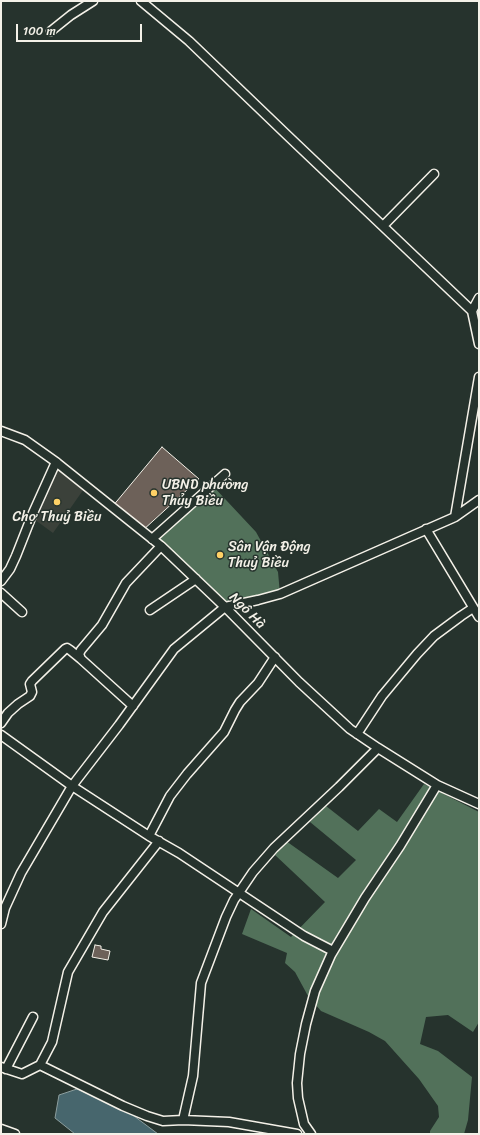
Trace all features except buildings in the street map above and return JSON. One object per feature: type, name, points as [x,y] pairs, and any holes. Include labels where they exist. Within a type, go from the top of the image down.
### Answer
[{"type":"street","points":[[51,31],[71,15],[93,1]]},
{"type":"street","points":[[141,1],[194,47],[472,312],[479,344]]},
{"type":"street","points":[[383,226],[434,174]]},
{"type":"street","points":[[472,312],[479,298]]},
{"type":"street","points":[[455,517],[479,377]]},
{"type":"street","name":"Ngô Hà","points":[[1,431],[25,440],[56,462],[161,546],[225,607],[299,682],[350,729],[437,785],[479,804]]},
{"type":"street","points":[[1,581],[10,569],[33,512],[56,462]]},
{"type":"street","points":[[152,539],[224,474]]},
{"type":"street","points":[[1,924],[5,908],[21,873],[72,786],[174,649],[225,607],[280,594],[455,517],[479,500]]},
{"type":"street","points":[[426,529],[479,617]]},
{"type":"street","points":[[81,659],[79,654],[81,650],[102,625],[126,583],[161,546]]},
{"type":"street","points":[[150,610],[196,579]]},
{"type":"street","points":[[1,592],[22,612]]},
{"type":"street","points":[[357,734],[382,696],[417,654],[434,636],[473,608]]},
{"type":"street","points":[[1,723],[13,708],[30,696],[32,692],[30,684],[32,681],[67,648],[133,706]]},
{"type":"street","points":[[148,836],[170,796],[224,732],[240,702],[258,683],[275,657]]},
{"type":"street","points":[[1,735],[72,786],[148,836],[179,853],[304,936],[333,951]]},
{"type":"street","points":[[182,1120],[193,1076],[201,983],[230,907],[253,872],[274,848],[378,748]]},
{"type":"street","points":[[312,1134],[304,1124],[298,1098],[297,1083],[300,1054],[315,991],[333,951],[437,785]]},
{"type":"street","points":[[33,1017],[4,1068],[22,1074],[40,1065],[52,1042],[68,972],[103,912],[159,841]]},
{"type":"street","points":[[40,1065],[96,1093],[147,1116],[163,1121],[182,1120],[229,1122],[297,1134]]},
{"type":"street","points":[[1,1129],[14,1134]]},
{"type":"shaded area","name":"Chợ Thuỷ Biều","points":[[56,462],[86,486],[53,533],[31,517]]},
{"type":"green space","name":"Sân Vận Động Thuỷ Biều","points":[[212,485],[256,532],[278,572],[280,594],[225,607],[152,539]]},
{"type":"green space","points":[[424,784],[479,812],[479,1022],[473,1032],[448,1015],[426,1017],[420,1044],[438,1051],[472,1077],[468,1120],[464,1134],[430,1134],[430,1131],[439,1117],[438,1106],[419,1079],[385,1041],[369,1032],[321,1011],[308,996],[295,972],[285,963],[287,953],[242,934],[251,909],[291,937],[325,902],[275,855],[286,841],[338,878],[356,860],[310,822],[326,806],[358,831],[379,809],[397,822]]},
{"type":"water","points":[[80,1088],[126,1110],[158,1134],[75,1134],[55,1118],[59,1095]]},
{"type":"place","name":"UBND phường Thủy Biều","points":[[154,493]]},
{"type":"place","name":"Chợ Thuỷ Biều","points":[[57,502]]},
{"type":"place","name":"Sân Vận Động Thuỷ Biều","points":[[220,555]]}]
